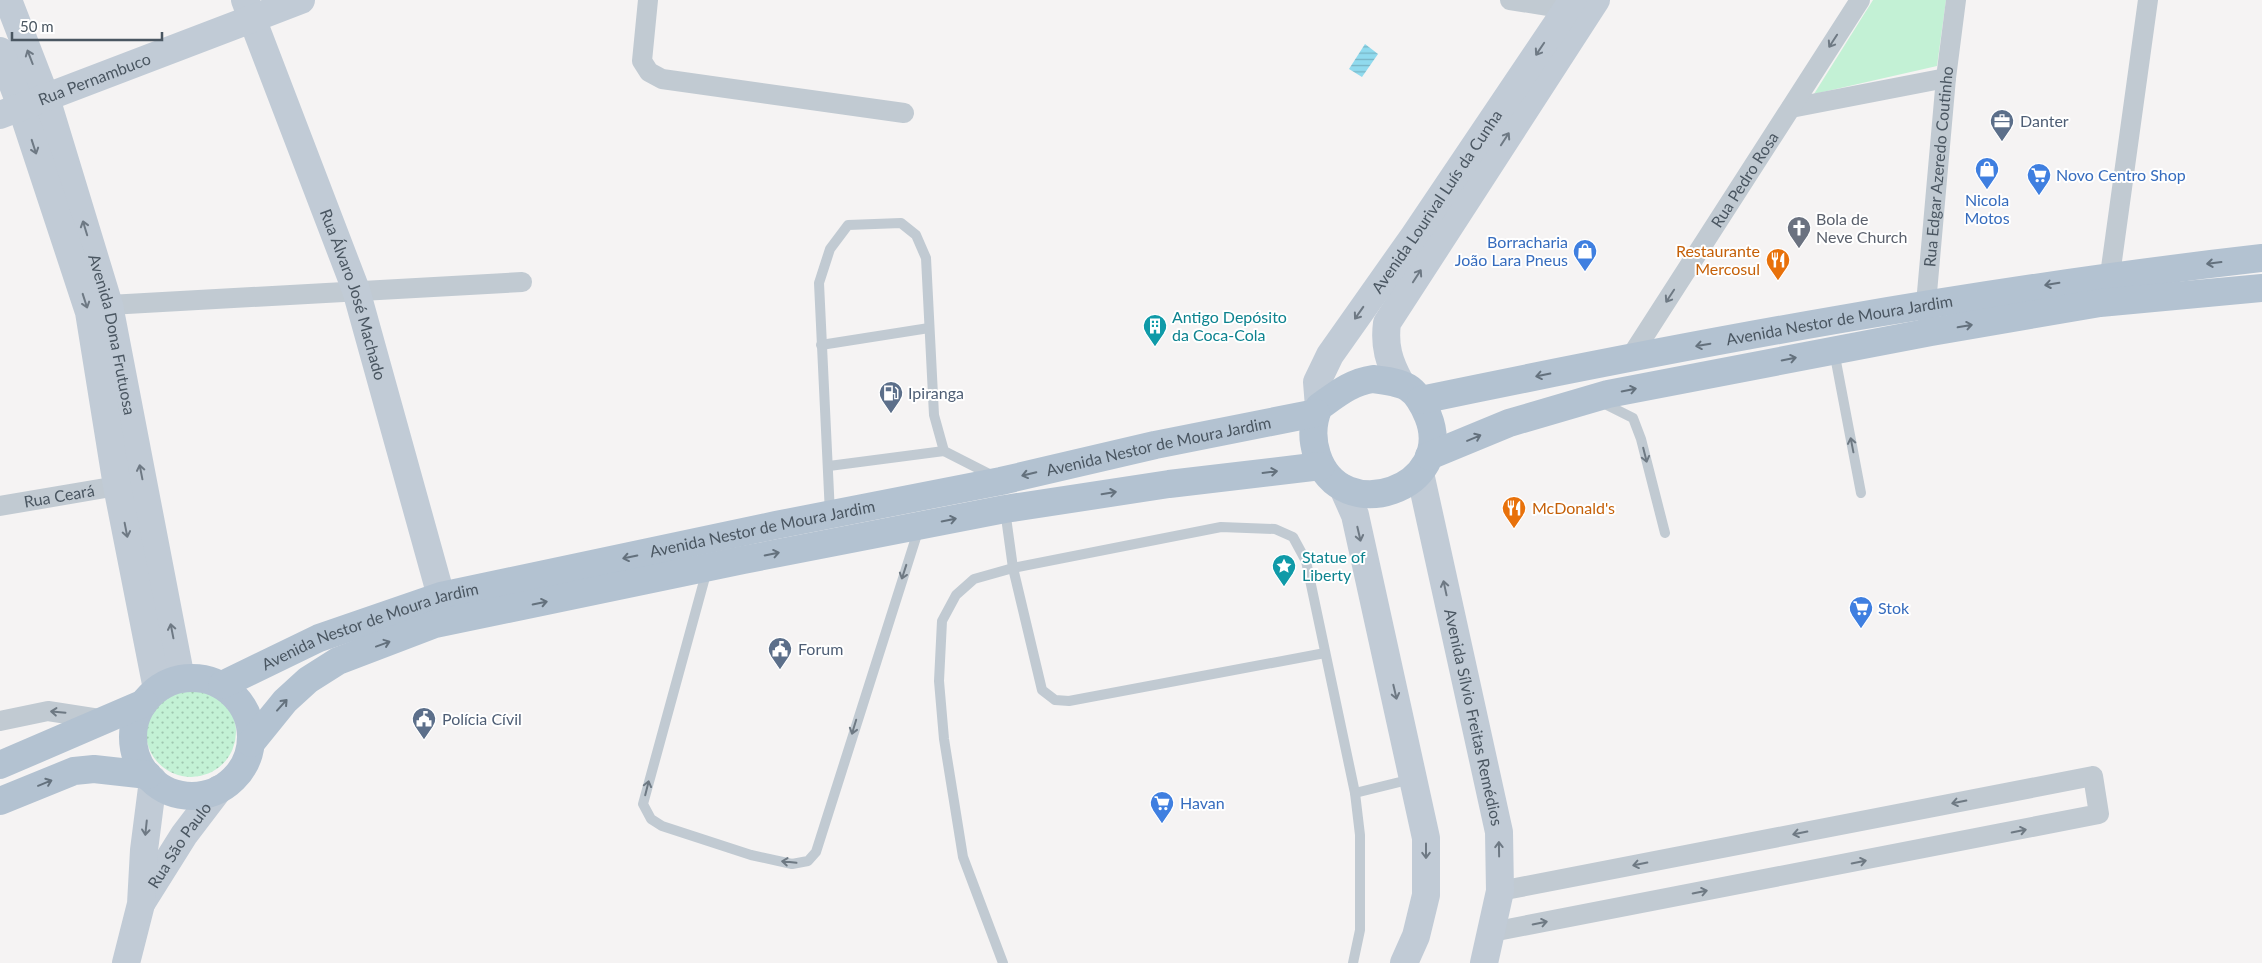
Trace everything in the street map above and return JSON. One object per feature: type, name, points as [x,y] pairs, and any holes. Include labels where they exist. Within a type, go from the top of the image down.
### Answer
[{"type":"main road","name":"Avenida Nestor de Moura Jardim","points":[[1421,400],[1630,358],[1926,304],[2110,275],[2262,258]]},
{"type":"main road","name":"Avenida Nestor de Moura Jardim","points":[[1318,410],[1312,440],[1320,466],[1330,479],[1343,488],[1370,496],[1398,490],[1424,464],[1509,423],[1593,398],[1834,350],[2100,303],[2262,288]]},
{"type":"main road","name":"Avenida Nestor de Moura Jardim","points":[[251,743],[285,701],[308,680],[338,661],[435,624],[706,554],[1003,495],[1155,445],[1318,410],[1349,386],[1361,380],[1400,382]]},
{"type":"main road","points":[[1400,382],[1421,400],[1432,427],[1433,440],[1424,464]]},
{"type":"main road","name":"Avenida Nestor de Moura Jardim","points":[[1003,495],[1168,484],[1320,466]]},
{"type":"main road","name":"Avenida Nestor de Moura Jardim","points":[[222,685],[319,638],[441,596],[706,554]]},
{"type":"main road","name":"Avenida Nestor de Moura Jardim","points":[[0,765],[106,720],[161,690],[202,678],[222,685],[232,693],[243,706],[250,724],[251,743],[246,762],[235,778],[219,789],[203,795],[186,795],[170,791],[150,777],[94,770],[74,771],[0,801]]},
{"type":"main road","points":[[150,777],[140,763],[134,749],[136,718],[161,690]]},
{"type":"street","name":"Avenida Dona Frutuosa","points":[[8,0],[22,106],[89,312],[117,486],[161,690]]},
{"type":"street","name":"Rua Pernambuco","points":[[22,106],[248,9],[301,0]]},
{"type":"street","points":[[648,0],[642,61],[649,72],[662,79],[904,113]]},
{"type":"street","points":[[1510,0],[1570,4]]},
{"type":"street","name":"Avenida Lourival Luís da Cunha","points":[[1400,382],[1390,364],[1387,352],[1387,323],[1596,0]]},
{"type":"street","name":"Rua Pedro Rosa","points":[[1630,358],[1860,0]]},
{"type":"street","name":"Rua Edgar Azeredo Coutinho","points":[[1931,332],[1926,304],[1946,78],[1956,0]]},
{"type":"street","points":[[2110,275],[2148,0]]},
{"type":"street","name":"Avenida Lourival Luís da Cunha","points":[[1318,410],[1317,382],[1330,355],[1570,4]]},
{"type":"street","name":"Rua Álvaro José Machado","points":[[248,9],[356,290],[441,596]]},
{"type":"street","name":"Avenida Dona Frutuosa","points":[[0,51],[109,305],[161,690]]},
{"type":"street","points":[[1791,108],[1946,78]]},
{"type":"street","points":[[109,305],[522,282]]},
{"type":"street","name":"Avenida Sílvio Freitas Remédios","points":[[1424,464],[1499,832],[1500,891],[1484,963]]},
{"type":"street","name":"Rua Ceará","points":[[0,506],[117,486]]},
{"type":"street","points":[[1343,488],[1355,516],[1426,838],[1426,895],[1416,936],[1404,963]]},
{"type":"street","points":[[0,721],[48,711],[106,720]]},
{"type":"street","points":[[1492,932],[2099,814],[2093,776],[1500,891]]},
{"type":"street","name":"Rua São Paulo","points":[[126,963],[141,904],[150,777]]},
{"type":"street","name":"Rua São Paulo","points":[[141,904],[184,835],[219,789]]},
{"type":"lane","points":[[833,529],[820,345],[819,283],[830,250],[848,225],[900,223],[916,235],[926,258],[934,415],[944,451],[1003,495],[1013,568],[1042,690],[1054,700],[1069,701],[1325,653]]},
{"type":"lane","points":[[820,345],[929,328]]},
{"type":"lane","points":[[1834,350],[1861,493]]},
{"type":"lane","points":[[1593,398],[1633,418],[1641,439],[1665,533]]},
{"type":"lane","points":[[829,466],[944,451]]},
{"type":"lane","points":[[706,554],[643,804],[651,820],[662,826],[751,855],[792,864],[808,862],[816,852],[920,512]]},
{"type":"lane","points":[[1003,963],[963,856],[944,739],[939,681],[942,621],[956,595],[974,578],[1013,568],[1221,527],[1275,529],[1293,537],[1306,561],[1355,793],[1360,835],[1360,930],[1352,963]]},
{"type":"lane","points":[[1355,793],[1414,779]]},
{"type":"green space","points":[[1873,0],[1946,0],[1937,66],[1814,94]]},
{"type":"green space","points":[[191,687],[208,690],[223,700],[233,715],[236,732],[233,749],[223,764],[208,774],[191,777],[174,774],[159,764],[149,749],[146,732],[149,715],[159,700],[174,690]]},
{"type":"water","points":[[1365,44],[1378,54],[1362,77],[1349,69]]},
{"type":"place","name":"Danter","points":[[2002,142]]},
{"type":"place","name":"Nicola Motos","points":[[1987,190]]},
{"type":"place","name":"Novo Centro Shop","points":[[2039,196]]},
{"type":"place","name":"Bola de Neve Church","points":[[1799,249]]},
{"type":"place","name":"Borracharia João Lara Pneus","points":[[1585,272]]},
{"type":"place","name":"Restaurante Mercosul","points":[[1778,281]]},
{"type":"place","name":"Antigo Depósito da Coca-Cola","points":[[1155,347]]},
{"type":"place","name":"Ipiranga","points":[[891,414]]},
{"type":"place","name":"McDonald's","points":[[1514,529]]},
{"type":"place","name":"Statue of Liberty","points":[[1284,587]]},
{"type":"place","name":"Stok","points":[[1861,629]]},
{"type":"place","name":"Forum","points":[[780,670]]},
{"type":"place","name":"Polícia Cívil","points":[[424,740]]},
{"type":"place","name":"Havan","points":[[1162,824]]}]
